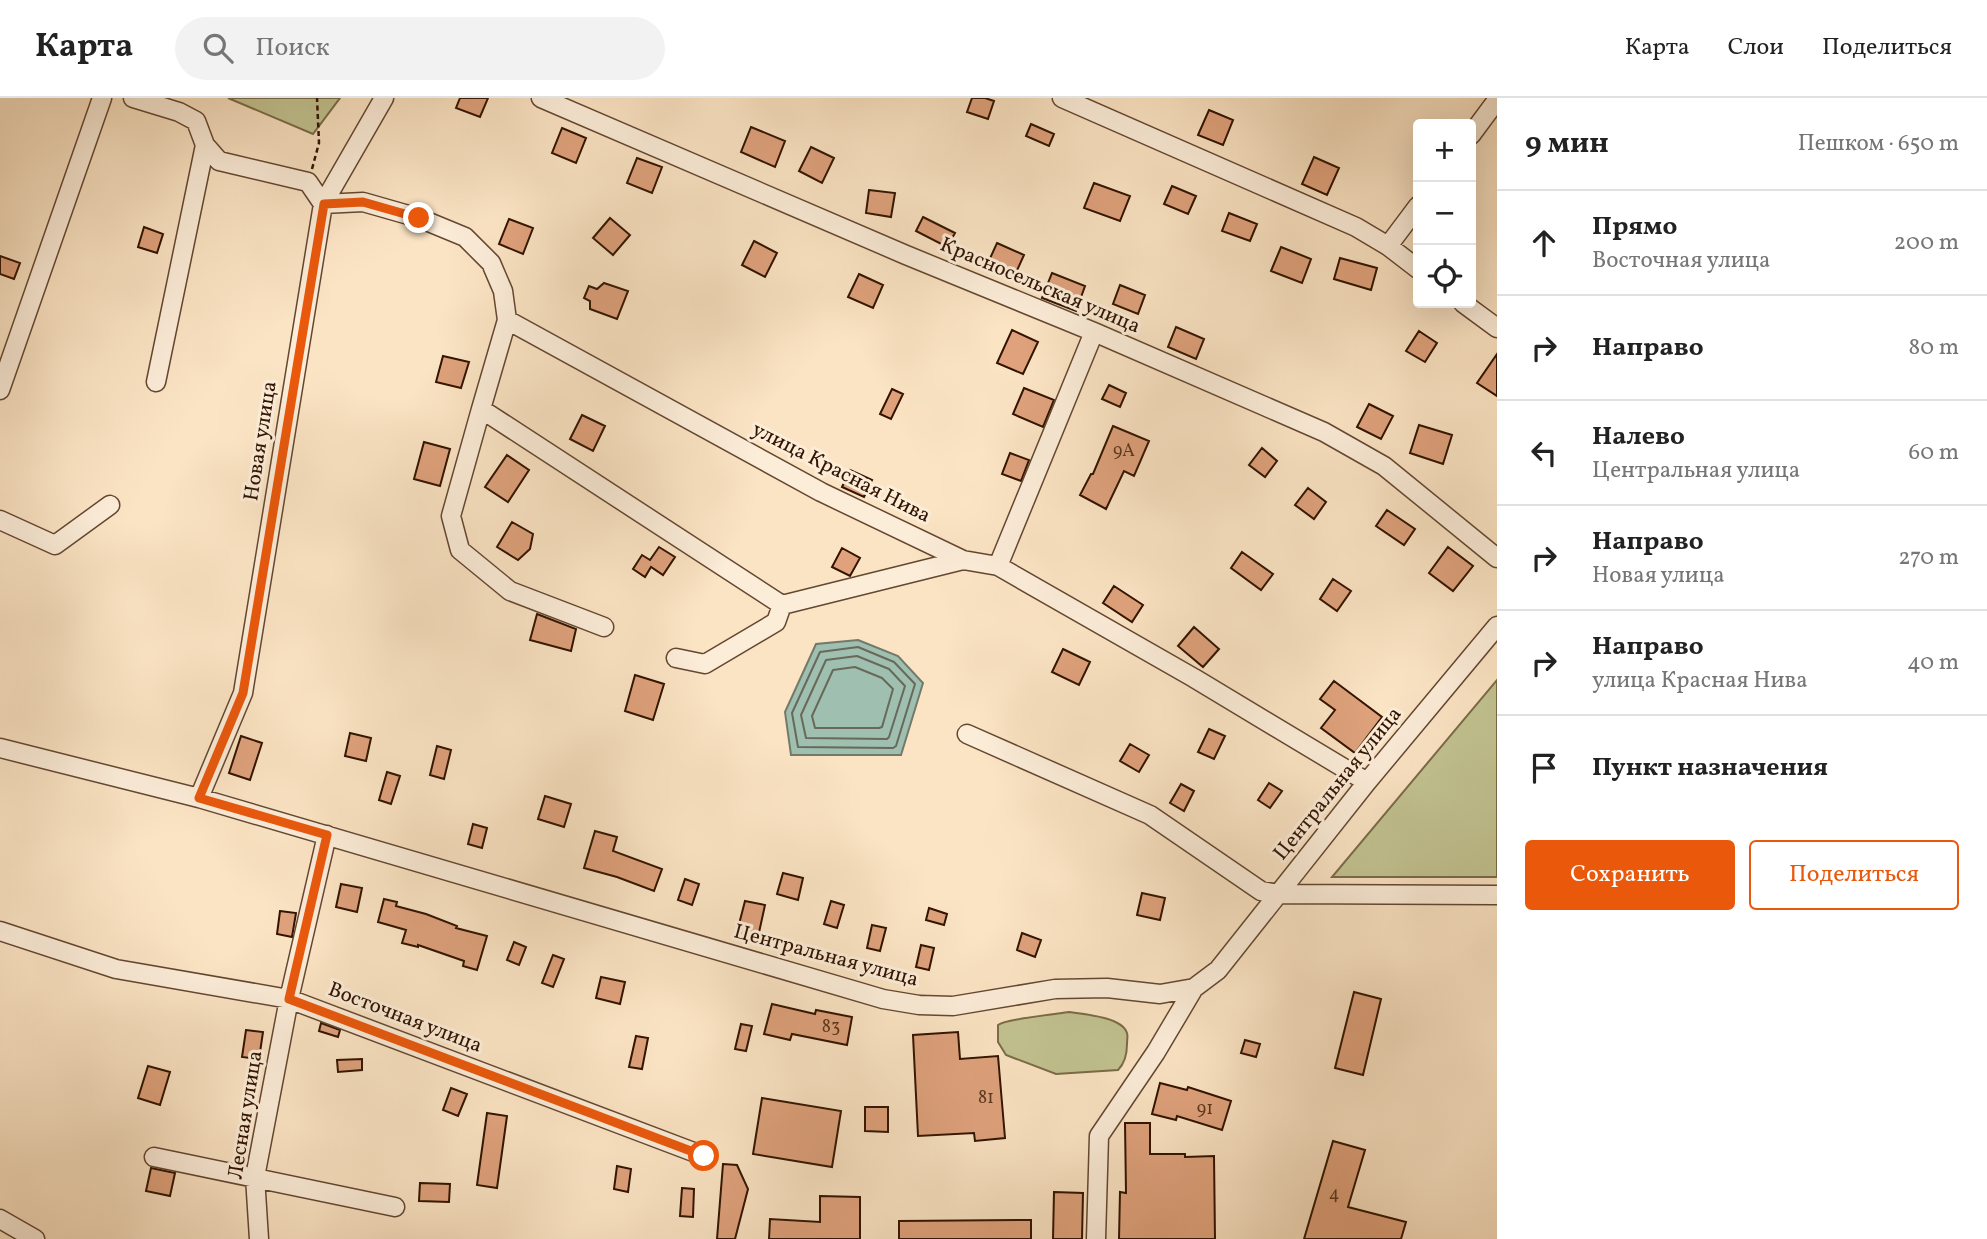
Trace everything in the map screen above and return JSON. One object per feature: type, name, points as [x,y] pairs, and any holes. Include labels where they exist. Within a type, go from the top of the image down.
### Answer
[{"type":"street","points":[[0,390],[102,98]]},
{"type":"street","points":[[133,98],[180,112],[196,121],[205,145],[219,161],[309,182],[324,204],[363,202],[419,218],[465,237],[491,263],[503,291],[507,320],[451,516],[460,550],[510,591],[604,627]]},
{"type":"street","name":"Новая улица","points":[[199,798],[243,693],[324,204],[384,98]]},
{"type":"street","name":"Красносельская улица","points":[[541,98],[1324,432],[1384,466],[1497,558]]},
{"type":"street","points":[[1062,98],[1356,227],[1413,265]]},
{"type":"street","points":[[1476,128],[1497,100]]},
{"type":"street","points":[[156,382],[205,145]]},
{"type":"street","points":[[1388,246],[1413,212]]},
{"type":"street","points":[[1470,308],[1497,328]]},
{"type":"street","name":"улица Красная Нива","points":[[507,320],[821,492],[963,560],[998,566],[1194,678],[1367,782]]},
{"type":"street","points":[[998,566],[1094,332]]},
{"type":"street","points":[[481,409],[782,605],[963,560]]},
{"type":"street","points":[[0,520],[55,545],[110,505]]},
{"type":"street","points":[[676,658],[705,664],[776,622],[782,605]]},
{"type":"street","name":"Центральная улица","points":[[0,748],[199,798],[883,999],[919,1006],[953,1006],[1055,989],[1107,988],[1160,994],[1195,988],[1218,970],[1367,782],[1497,626]]},
{"type":"street","points":[[967,734],[1150,814],[1261,891],[1279,894],[1497,895]]},
{"type":"street","name":"Лесная улица","points":[[259,1239],[255,1177],[289,999],[327,835]]},
{"type":"street","name":"Восточная улица","points":[[0,931],[117,969],[289,999],[704,1156]]},
{"type":"street","points":[[1096,1239],[1099,1136],[1156,1052],[1195,988]]},
{"type":"street","points":[[154,1157],[395,1207]]},
{"type":"street","points":[[0,1219],[35,1239]]},
{"type":"path","points":[[309,182],[319,143],[317,98]]},
{"type":"green space","points":[[228,98],[340,98],[313,134]]},
{"type":"green space","points":[[1497,680],[1497,877],[1332,877]]},
{"type":"green space","points":[[1069,1012],[1101,1017],[1124,1028],[1127,1034],[1127,1051],[1118,1070],[1056,1074],[1006,1055],[998,1042],[998,1025]]},
{"type":"water","points":[[858,640],[898,656],[923,683],[901,755],[791,755],[785,712],[816,644]]},
{"type":"building","points":[[460,98],[488,98],[480,117],[456,108]]},
{"type":"building","points":[[972,98],[994,101],[988,119],[967,112]]},
{"type":"building","points":[[1209,110],[1233,120],[1223,145],[1198,135]]},
{"type":"building","points":[[1031,124],[1054,134],[1049,146],[1026,136]]},
{"type":"building","points":[[751,127],[785,141],[775,167],[741,152]]},
{"type":"building","points":[[562,128],[586,138],[576,163],[552,153]]},
{"type":"building","points":[[811,147],[834,158],[822,183],[799,171]]},
{"type":"building","points":[[1314,157],[1339,168],[1327,195],[1302,184]]},
{"type":"building","points":[[637,158],[662,167],[652,193],[627,183]]},
{"type":"building","points":[[1094,183],[1130,196],[1120,221],[1084,208]]},
{"type":"building","points":[[1172,186],[1196,196],[1188,214],[1164,204]]},
{"type":"building","points":[[869,190],[895,193],[891,217],[866,213]]},
{"type":"building","points":[[1229,213],[1257,224],[1250,241],[1222,231]]},
{"type":"building","points":[[923,217],[955,233],[947,247],[916,231]]},
{"type":"building","points":[[610,218],[630,235],[613,255],[593,238]]},
{"type":"building","points":[[509,219],[533,228],[523,254],[499,244]]},
{"type":"building","points":[[144,227],[163,234],[157,253],[138,247]]},
{"type":"building","points":[[754,241],[777,253],[765,277],[742,265]]},
{"type":"building","points":[[997,243],[1024,255],[1014,277],[987,265]]},
{"type":"building","points":[[1281,247],[1311,259],[1302,283],[1271,271]]},
{"type":"building","points":[[0,256],[20,263],[14,279],[0,274]]},
{"type":"building","points":[[1340,258],[1377,268],[1371,290],[1334,279]]},
{"type":"building","points":[[1052,273],[1085,286],[1076,311],[1042,298]]},
{"type":"building","points":[[859,274],[883,285],[873,308],[848,297]]},
{"type":"building","points":[[604,283],[628,291],[617,319],[590,309],[590,301],[584,298],[589,286],[597,289]]},
{"type":"building","points":[[1120,285],[1145,295],[1138,314],[1113,304]]},
{"type":"building","points":[[1176,327],[1204,339],[1196,359],[1168,347]]},
{"type":"building","points":[[1012,330],[1038,342],[1023,374],[997,363]]},
{"type":"building","points":[[1419,331],[1437,343],[1425,362],[1406,351]]},
{"type":"building","points":[[1497,354],[1497,396],[1477,383]]},
{"type":"building","points":[[443,356],[469,362],[461,388],[436,382]]},
{"type":"building","points":[[1109,385],[1126,393],[1120,407],[1102,399]]},
{"type":"building","points":[[1024,388],[1054,400],[1043,427],[1013,414]]},
{"type":"building","points":[[892,389],[903,394],[891,419],[880,414]]},
{"type":"building","points":[[1369,404],[1393,416],[1381,439],[1357,427]]},
{"type":"building","points":[[582,415],[605,426],[593,451],[570,439]]},
{"type":"building","points":[[1419,425],[1452,435],[1443,464],[1410,453]]},
{"type":"building","points":[[1113,426],[1149,441],[1134,476],[1124,471],[1106,509],[1080,495],[1093,474]]},
{"type":"building","points":[[424,442],[450,449],[440,486],[414,479]]},
{"type":"building","points":[[1262,448],[1277,461],[1265,477],[1249,465]]},
{"type":"building","points":[[1010,453],[1029,460],[1021,481],[1002,474]]},
{"type":"building","points":[[507,455],[529,470],[508,502],[485,487]]},
{"type":"building","points":[[850,470],[872,480],[864,497],[842,487]]},
{"type":"building","points":[[1308,488],[1326,502],[1314,519],[1295,505]]},
{"type":"building","points":[[1387,510],[1415,529],[1404,545],[1376,526]]},
{"type":"building","points":[[512,522],[533,534],[530,549],[518,560],[497,547]]},
{"type":"building","points":[[659,547],[675,557],[663,575],[651,567],[645,577],[633,569],[642,555],[650,560]]},
{"type":"building","points":[[1448,547],[1473,566],[1453,591],[1429,573]]},
{"type":"building","points":[[842,548],[860,558],[850,576],[832,567]]},
{"type":"building","points":[[1242,552],[1273,574],[1261,590],[1231,568]]},
{"type":"building","points":[[1333,579],[1351,591],[1337,611],[1320,599]]},
{"type":"building","points":[[1114,586],[1143,605],[1132,622],[1103,603]]},
{"type":"building","points":[[537,614],[576,629],[571,651],[530,640]]},
{"type":"building","points":[[1194,627],[1219,649],[1203,667],[1178,646]]},
{"type":"building","points":[[1063,649],[1090,662],[1079,685],[1052,672]]},
{"type":"building","points":[[635,675],[664,684],[653,720],[625,711]]},
{"type":"building","points":[[1334,681],[1382,717],[1355,753],[1321,728],[1335,710],[1320,699]]},
{"type":"building","points":[[1209,729],[1225,736],[1214,759],[1198,752]]},
{"type":"building","points":[[350,733],[371,738],[366,761],[345,756]]},
{"type":"building","points":[[241,736],[262,743],[250,780],[229,773]]},
{"type":"building","points":[[1130,744],[1149,755],[1139,772],[1120,761]]},
{"type":"building","points":[[437,746],[451,750],[444,779],[430,775]]},
{"type":"building","points":[[387,772],[400,776],[391,804],[379,800]]},
{"type":"building","points":[[1269,783],[1282,791],[1270,808],[1258,800]]},
{"type":"building","points":[[1181,784],[1194,791],[1184,811],[1170,803]]},
{"type":"building","points":[[545,796],[571,804],[564,827],[538,819]]},
{"type":"building","points":[[473,824],[487,828],[482,848],[468,844]]},
{"type":"building","points":[[595,831],[617,837],[613,851],[662,869],[654,891],[584,868]]},
{"type":"building","points":[[783,873],[803,878],[798,900],[777,894]]},
{"type":"building","points":[[685,879],[699,884],[692,905],[678,900]]},
{"type":"building","points":[[341,884],[362,888],[357,912],[336,907]]},
{"type":"building","points":[[1142,893],[1165,898],[1160,920],[1137,915]]},
{"type":"building","points":[[384,899],[397,902],[396,906],[457,926],[456,928],[487,936],[477,970],[463,966],[464,961],[418,945],[402,943],[406,930],[378,922]]},
{"type":"building","points":[[745,901],[765,905],[758,937],[737,932]]},
{"type":"building","points":[[831,901],[844,905],[837,928],[824,924]]},
{"type":"building","points":[[929,908],[947,914],[944,925],[926,920]]},
{"type":"building","points":[[280,911],[296,913],[292,937],[277,934]]},
{"type":"building","points":[[872,925],[886,928],[880,951],[867,948]]},
{"type":"building","points":[[1022,933],[1041,940],[1035,957],[1017,950]]},
{"type":"building","points":[[514,942],[526,947],[519,965],[507,960]]},
{"type":"building","points":[[921,945],[934,948],[929,970],[916,967]]},
{"type":"building","points":[[553,955],[564,959],[553,987],[542,983]]},
{"type":"building","points":[[601,977],[625,982],[620,1004],[596,998]]},
{"type":"building","points":[[1354,992],[1381,999],[1363,1075],[1335,1068]]},
{"type":"building","points":[[772,1004],[815,1014],[816,1010],[852,1017],[847,1045],[792,1034],[790,1040],[764,1034]]},
{"type":"building","points":[[321,1023],[340,1030],[338,1037],[319,1031]]},
{"type":"building","points":[[741,1024],[752,1026],[746,1051],[735,1049]]},
{"type":"building","points":[[246,1030],[263,1032],[259,1059],[242,1057]]},
{"type":"building","points":[[958,1032],[960,1059],[998,1056],[1005,1138],[975,1141],[974,1133],[918,1136],[913,1035]]},
{"type":"building","points":[[636,1036],[648,1038],[642,1069],[629,1067]]},
{"type":"building","points":[[1245,1040],[1260,1044],[1256,1057],[1241,1053]]},
{"type":"building","points":[[362,1059],[362,1070],[338,1072],[337,1060]]},
{"type":"building","points":[[148,1066],[170,1072],[160,1105],[138,1098]]},
{"type":"building","points":[[1160,1083],[1187,1090],[1188,1087],[1231,1101],[1222,1130],[1177,1116],[1176,1120],[1152,1114]]},
{"type":"building","points":[[451,1088],[467,1094],[458,1116],[443,1110]]},
{"type":"building","points":[[762,1098],[841,1111],[832,1167],[753,1154]]},
{"type":"building","points":[[865,1107],[888,1107],[888,1132],[865,1131]]},
{"type":"building","points":[[487,1113],[507,1116],[497,1188],[477,1185]]},
{"type":"building","points":[[1125,1123],[1150,1123],[1150,1154],[1214,1156],[1215,1239],[1119,1239],[1120,1192],[1126,1193]]},
{"type":"building","points":[[1333,1141],[1365,1150],[1348,1207],[1406,1222],[1401,1239],[1304,1239]]},
{"type":"building","points":[[723,1164],[737,1165],[748,1189],[735,1239],[717,1239]]},
{"type":"building","points":[[617,1166],[631,1169],[628,1192],[614,1189]]},
{"type":"building","points":[[151,1168],[175,1173],[170,1196],[146,1191]]},
{"type":"building","points":[[420,1183],[450,1184],[449,1202],[419,1201]]},
{"type":"building","points":[[682,1188],[694,1189],[693,1217],[680,1216]]},
{"type":"building","points":[[1054,1192],[1083,1193],[1082,1239],[1053,1239]]},
{"type":"building","points":[[820,1196],[860,1197],[860,1239],[769,1239],[770,1219],[820,1222]]},
{"type":"building","points":[[1031,1220],[1031,1239],[899,1239],[899,1221]]},
{"type":"route","points":[[419,218],[363,202],[324,204],[243,693],[199,798],[327,835],[289,999],[704,1156]]}]
